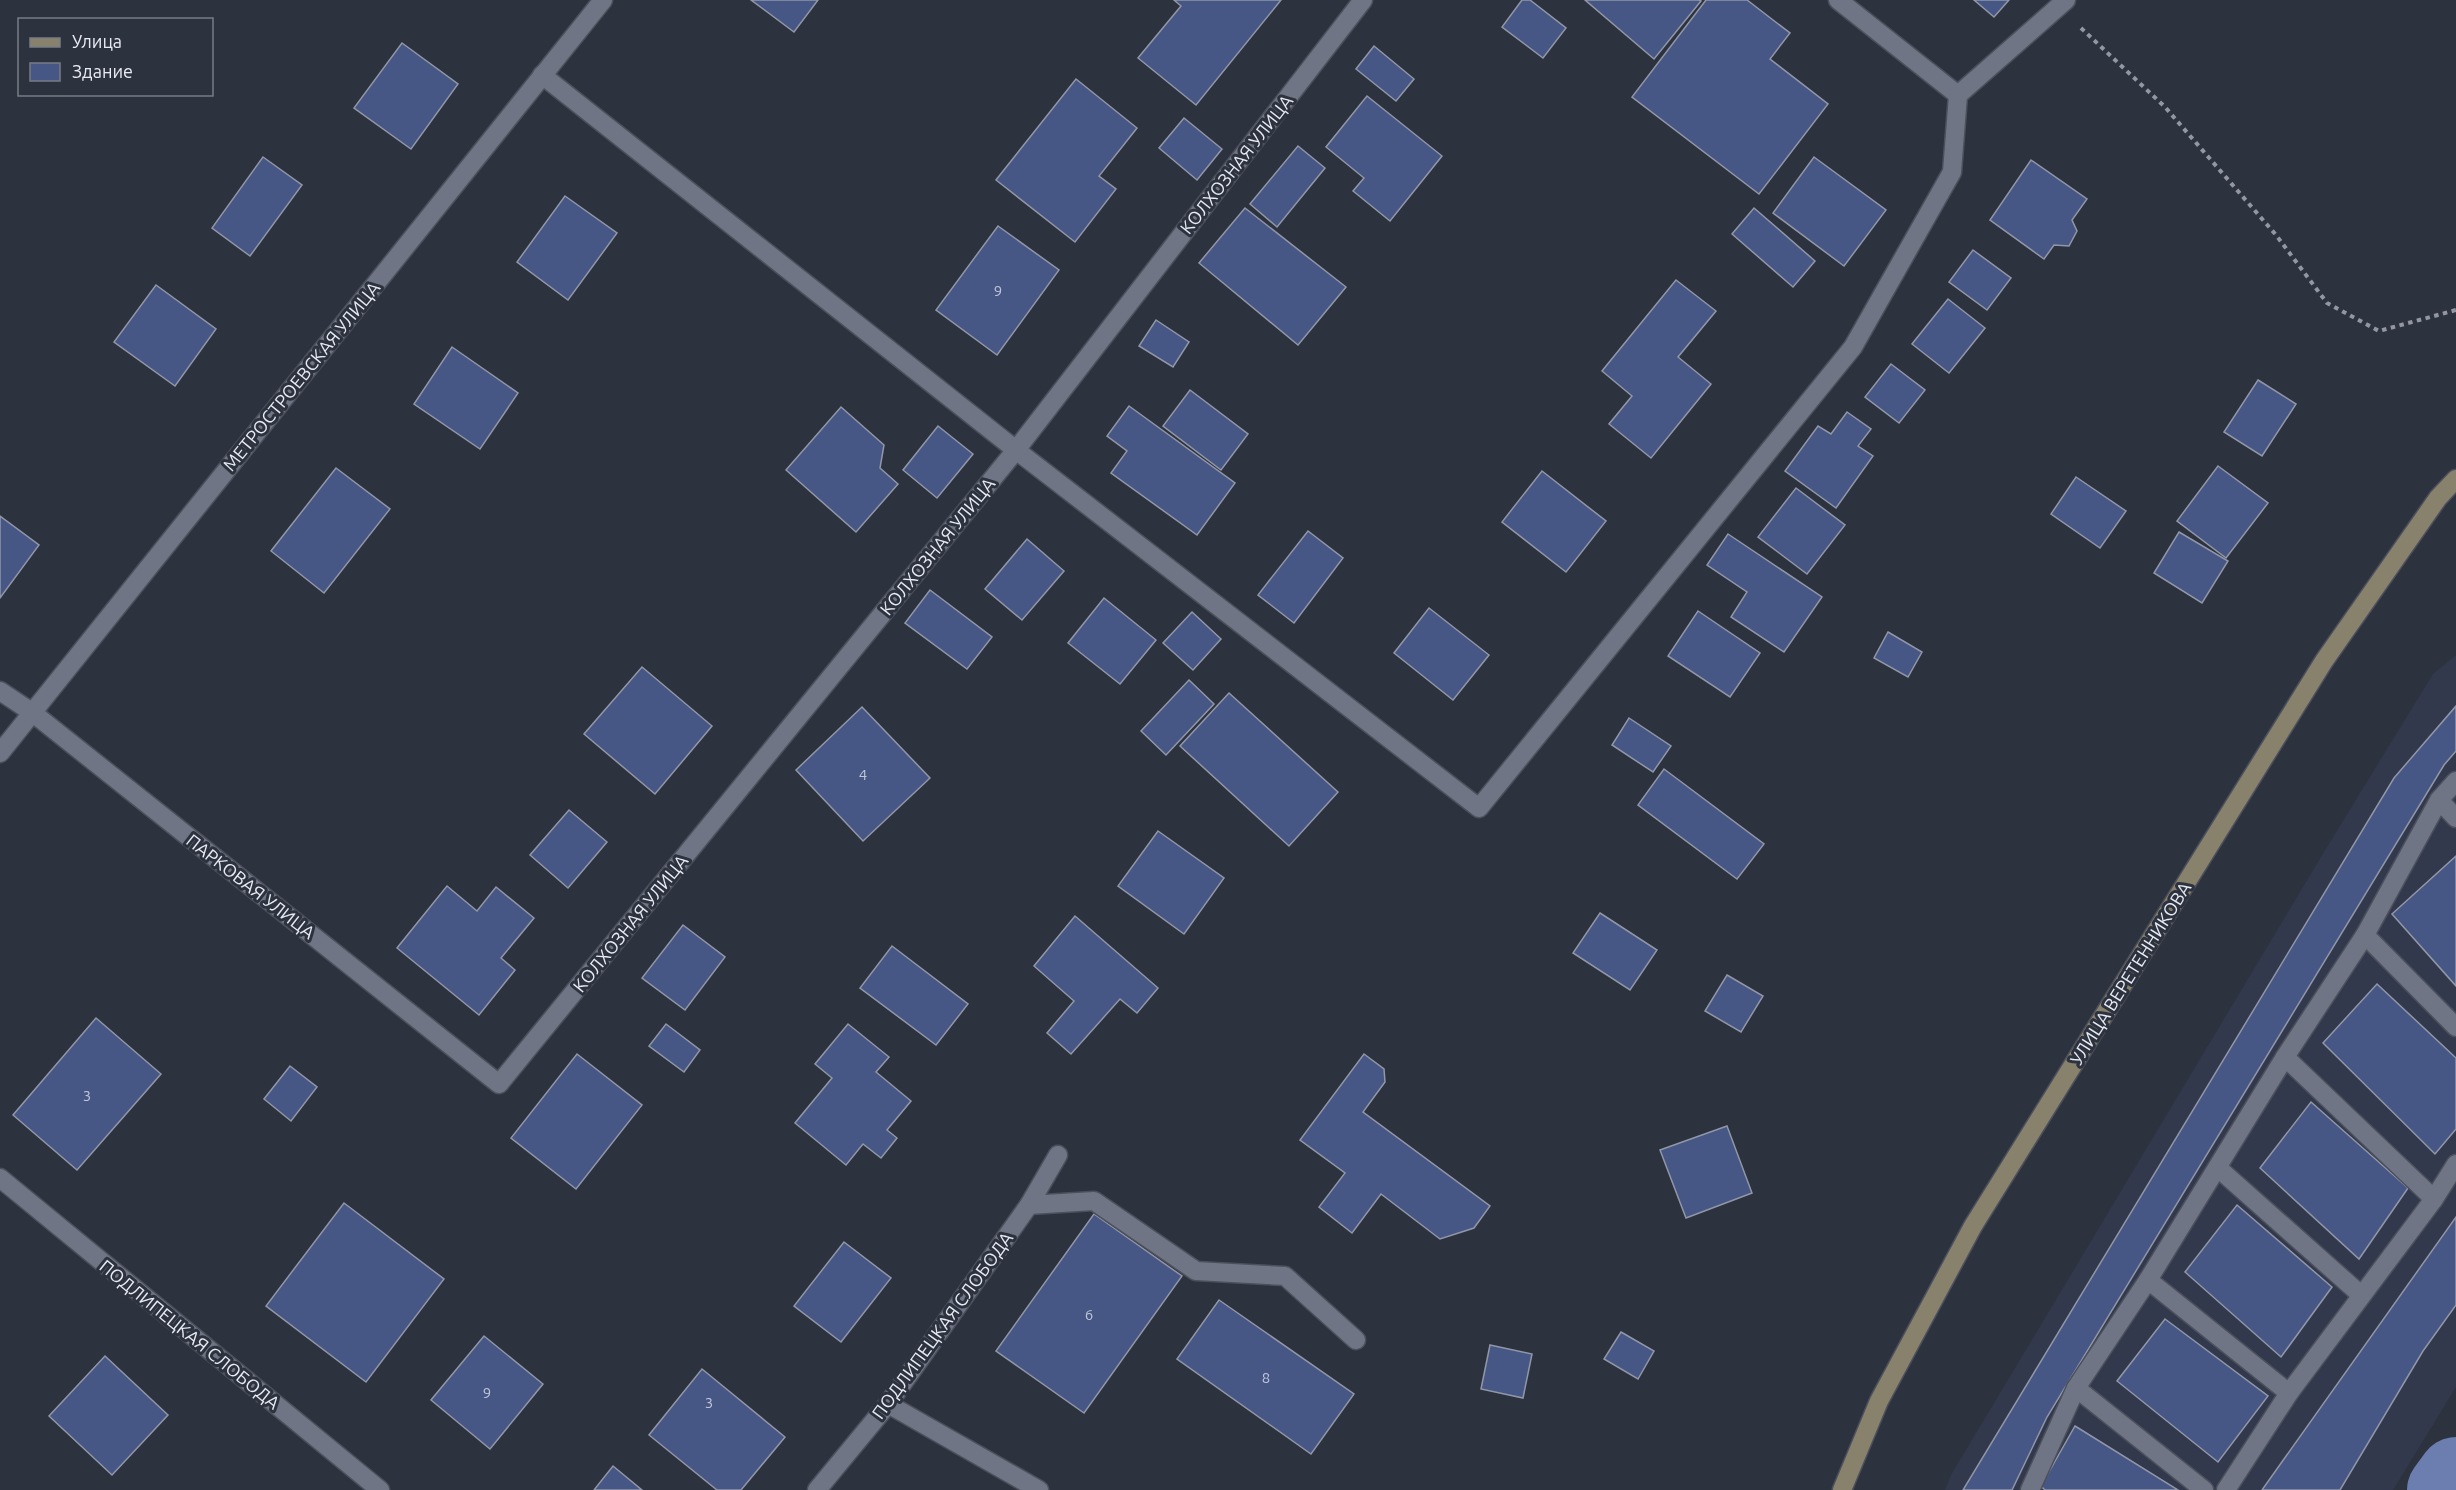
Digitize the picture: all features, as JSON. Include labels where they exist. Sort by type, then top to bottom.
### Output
[{"type":"main road","name":"УЛИЦА ВЕРЕТЕННИКОВА","points":[[1842,1490],[1879,1401],[1973,1226],[2324,661],[2438,498],[2456,479]]},
{"type":"street","name":"МЕТРОСТРОЕВСКАЯ УЛИЦА","points":[[0,753],[603,0]]},
{"type":"street","name":"КОЛХОЗНАЯ УЛИЦА","points":[[500,1084],[1016,450],[1363,0]]},
{"type":"street","points":[[1838,0],[1958,95]]},
{"type":"street","points":[[542,75],[1016,450],[1479,808],[1853,347],[1952,172],[1958,95],[2062,3]]},
{"type":"street","name":"ПАРКОВАЯ УЛИЦА","points":[[0,691],[33,713],[500,1084]]},
{"type":"street","points":[[2030,1490],[2076,1388],[2148,1280],[2285,1056],[2365,935],[2439,800],[2456,781]]},
{"type":"street","points":[[2439,800],[2456,818]]},
{"type":"street","points":[[2365,935],[2456,1027]]},
{"type":"street","points":[[2285,1056],[2434,1199]]},
{"type":"street","name":"ПОДЛИПЕЦКАЯ СЛОБОДА","points":[[817,1490],[888,1404],[1029,1205],[1058,1155]]},
{"type":"street","points":[[2226,1490],[2289,1393],[2434,1199],[2456,1164]]},
{"type":"street","points":[[2218,1168],[2361,1295]]},
{"type":"street","name":"ПОДЛИПЕЦКАЯ СЛОБОДА","points":[[0,1178],[380,1490]]},
{"type":"street","points":[[1029,1205],[1094,1201],[1196,1271],[1285,1276],[1356,1340]]},
{"type":"street","points":[[2148,1280],[2289,1393]]},
{"type":"street","points":[[2076,1388],[2204,1490]]},
{"type":"street","points":[[888,1404],[1039,1490]]},
{"type":"path","points":[[2062,3],[2165,107],[2276,235],[2327,303],[2379,331],[2456,310]]},
{"type":"shaded area","points":[[2456,655],[2456,1387],[2393,1490],[1945,1490],[1951,1475],[2327,847],[2433,674]]},
{"type":"building","points":[[751,0],[818,0],[794,32]]},
{"type":"building","points":[[1174,0],[1281,0],[1196,105],[1138,58],[1181,6]]},
{"type":"building","points":[[1522,0],[1530,0],[1566,28],[1543,58],[1502,27]]},
{"type":"building","points":[[1585,0],[1699,0],[1701,1],[1654,59]]},
{"type":"building","points":[[1706,0],[1747,0],[1790,33],[1770,59],[1828,104],[1759,194],[1632,97]]},
{"type":"building","points":[[1974,0],[2009,0],[1994,17]]},
{"type":"building","points":[[402,43],[458,84],[411,149],[354,108]]},
{"type":"building","points":[[1374,46],[1414,79],[1396,101],[1356,69]]},
{"type":"building","points":[[1076,79],[1137,128],[1099,176],[1116,189],[1075,242],[996,180]]},
{"type":"building","points":[[1367,96],[1442,156],[1390,221],[1353,191],[1364,178],[1326,147]]},
{"type":"building","points":[[1184,118],[1222,149],[1197,180],[1159,148]]},
{"type":"building","points":[[1298,146],[1325,168],[1277,227],[1250,204]]},
{"type":"building","points":[[263,157],[302,185],[250,256],[212,228]]},
{"type":"building","points":[[1814,157],[1886,210],[1844,266],[1773,213]]},
{"type":"building","points":[[2031,160],[2087,199],[2072,220],[2077,231],[2069,246],[2054,245],[2044,259],[1990,220]]},
{"type":"building","points":[[565,196],[617,233],[568,300],[517,262]]},
{"type":"building","points":[[1245,208],[1346,287],[1298,345],[1199,263]]},
{"type":"building","points":[[1754,208],[1815,261],[1793,287],[1732,234]]},
{"type":"building","points":[[998,226],[1059,270],[997,355],[936,310]]},
{"type":"building","points":[[1973,250],[2011,278],[1987,310],[1949,282]]},
{"type":"building","points":[[1676,280],[1716,311],[1678,357],[1711,384],[1651,458],[1609,424],[1632,396],[1602,371]]},
{"type":"building","points":[[156,285],[216,329],[175,386],[114,342]]},
{"type":"building","points":[[1948,299],[1985,328],[1949,373],[1912,344]]},
{"type":"building","points":[[1156,320],[1189,342],[1173,367],[1139,346]]},
{"type":"building","points":[[452,347],[518,393],[480,449],[414,404]]},
{"type":"building","points":[[1891,364],[1925,390],[1899,423],[1865,397]]},
{"type":"building","points":[[2258,380],[2296,404],[2262,456],[2224,432]]},
{"type":"building","points":[[1190,390],[1248,434],[1221,470],[1163,426]]},
{"type":"building","points":[[1129,406],[1235,483],[1197,535],[1111,473],[1127,451],[1107,436]]},
{"type":"building","points":[[841,407],[884,445],[880,468],[898,484],[856,532],[786,470]]},
{"type":"building","points":[[1847,412],[1871,429],[1858,446],[1873,456],[1836,508],[1785,471],[1818,426],[1831,434]]},
{"type":"building","points":[[938,426],[973,454],[937,498],[903,470]]},
{"type":"building","points":[[2218,466],[2268,503],[2226,558],[2177,521]]},
{"type":"building","points":[[336,468],[390,509],[324,593],[271,551]]},
{"type":"building","points":[[1542,471],[1606,521],[1566,572],[1502,522]]},
{"type":"building","points":[[2076,477],[2126,511],[2100,548],[2051,514]]},
{"type":"building","points":[[1796,488],[1845,525],[1807,574],[1758,537]]},
{"type":"building","points":[[0,516],[39,545],[0,598]]},
{"type":"building","points":[[1308,531],[1343,558],[1294,623],[1258,595]]},
{"type":"building","points":[[2179,532],[2228,561],[2202,603],[2154,573]]},
{"type":"building","points":[[1728,534],[1822,597],[1784,652],[1731,617],[1747,592],[1707,565]]},
{"type":"building","points":[[1027,539],[1064,571],[1022,620],[985,589]]},
{"type":"building","points":[[930,590],[992,637],[967,669],[905,623]]},
{"type":"building","points":[[1104,598],[1156,640],[1120,684],[1068,643]]},
{"type":"building","points":[[1429,608],[1489,655],[1453,700],[1394,653]]},
{"type":"building","points":[[1698,611],[1760,653],[1730,697],[1668,656]]},
{"type":"building","points":[[1192,612],[1221,639],[1193,670],[1163,643]]},
{"type":"building","points":[[1888,632],[1922,652],[1908,677],[1874,658]]},
{"type":"building","points":[[642,667],[712,726],[655,794],[584,734]]},
{"type":"building","points":[[1189,680],[1214,704],[1166,755],[1141,731]]},
{"type":"building","points":[[1229,693],[1338,792],[1289,846],[1180,746]]},
{"type":"building","points":[[2456,706],[2456,751],[2444,765],[2047,1417],[2012,1490],[1963,1490],[2394,778]]},
{"type":"building","points":[[862,707],[930,778],[863,841],[796,770]]},
{"type":"building","points":[[1629,718],[1671,746],[1653,772],[1612,745]]},
{"type":"building","points":[[1664,769],[1764,844],[1737,879],[1638,805]]},
{"type":"building","points":[[569,810],[607,842],[568,888],[530,855]]},
{"type":"building","points":[[1158,831],[1224,878],[1184,934],[1118,886]]},
{"type":"building","points":[[2456,856],[2456,986],[2392,914]]},
{"type":"building","points":[[447,886],[477,911],[496,887],[534,918],[501,958],[515,970],[479,1015],[397,948]]},
{"type":"building","points":[[1600,913],[1657,950],[1630,990],[1573,953]]},
{"type":"building","points":[[1075,916],[1158,988],[1137,1013],[1120,999],[1071,1054],[1047,1033],[1074,1001],[1034,966]]},
{"type":"building","points":[[683,925],[725,957],[685,1010],[642,978]]},
{"type":"building","points":[[892,946],[968,1004],[936,1045],[860,988]]},
{"type":"building","points":[[1727,975],[1763,996],[1741,1032],[1705,1011]]},
{"type":"building","points":[[2377,984],[2456,1058],[2456,1129],[2435,1154],[2323,1043]]},
{"type":"building","points":[[96,1018],[161,1074],[77,1170],[13,1115]]},
{"type":"building","points":[[666,1024],[700,1050],[684,1072],[649,1046]]},
{"type":"building","points":[[848,1024],[889,1057],[876,1072],[911,1101],[887,1130],[897,1138],[881,1158],[863,1144],[846,1165],[795,1123],[832,1078],[815,1064]]},
{"type":"building","points":[[577,1054],[642,1105],[576,1189],[511,1138]]},
{"type":"building","points":[[1364,1054],[1384,1069],[1385,1082],[1363,1112],[1490,1206],[1474,1228],[1440,1239],[1381,1194],[1352,1233],[1319,1207],[1345,1173],[1300,1140]]},
{"type":"building","points":[[290,1066],[317,1087],[291,1121],[264,1099]]},
{"type":"building","points":[[2311,1102],[2408,1188],[2359,1259],[2260,1168]]},
{"type":"building","points":[[1727,1126],[1752,1193],[1686,1218],[1660,1150]]},
{"type":"building","points":[[344,1203],[444,1279],[366,1382],[266,1306]]},
{"type":"building","points":[[2237,1205],[2332,1287],[2281,1357],[2185,1272]]},
{"type":"building","points":[[1094,1214],[1182,1276],[1084,1413],[996,1351]]},
{"type":"building","points":[[2456,1217],[2456,1305],[2423,1351],[2340,1490],[2262,1490]]},
{"type":"building","points":[[844,1242],[891,1278],[841,1342],[794,1306]]},
{"type":"building","points":[[1219,1300],[1354,1394],[1311,1454],[1177,1359]]},
{"type":"building","points":[[2165,1319],[2268,1396],[2218,1462],[2117,1381]]},
{"type":"building","points":[[1621,1332],[1654,1351],[1638,1379],[1604,1359]]},
{"type":"building","points":[[484,1336],[543,1384],[490,1449],[431,1400]]},
{"type":"building","points":[[1490,1345],[1532,1354],[1523,1398],[1481,1389]]},
{"type":"building","points":[[105,1356],[168,1415],[112,1475],[49,1416]]},
{"type":"building","points":[[702,1369],[785,1437],[741,1490],[717,1490],[649,1435]]},
{"type":"building","points":[[2075,1426],[2178,1490],[2045,1490],[2041,1486]]},
{"type":"building","points":[[613,1466],[642,1490],[594,1490]]},
{"type":"waterway","points":[[2445,1490],[2456,1475]]}]
